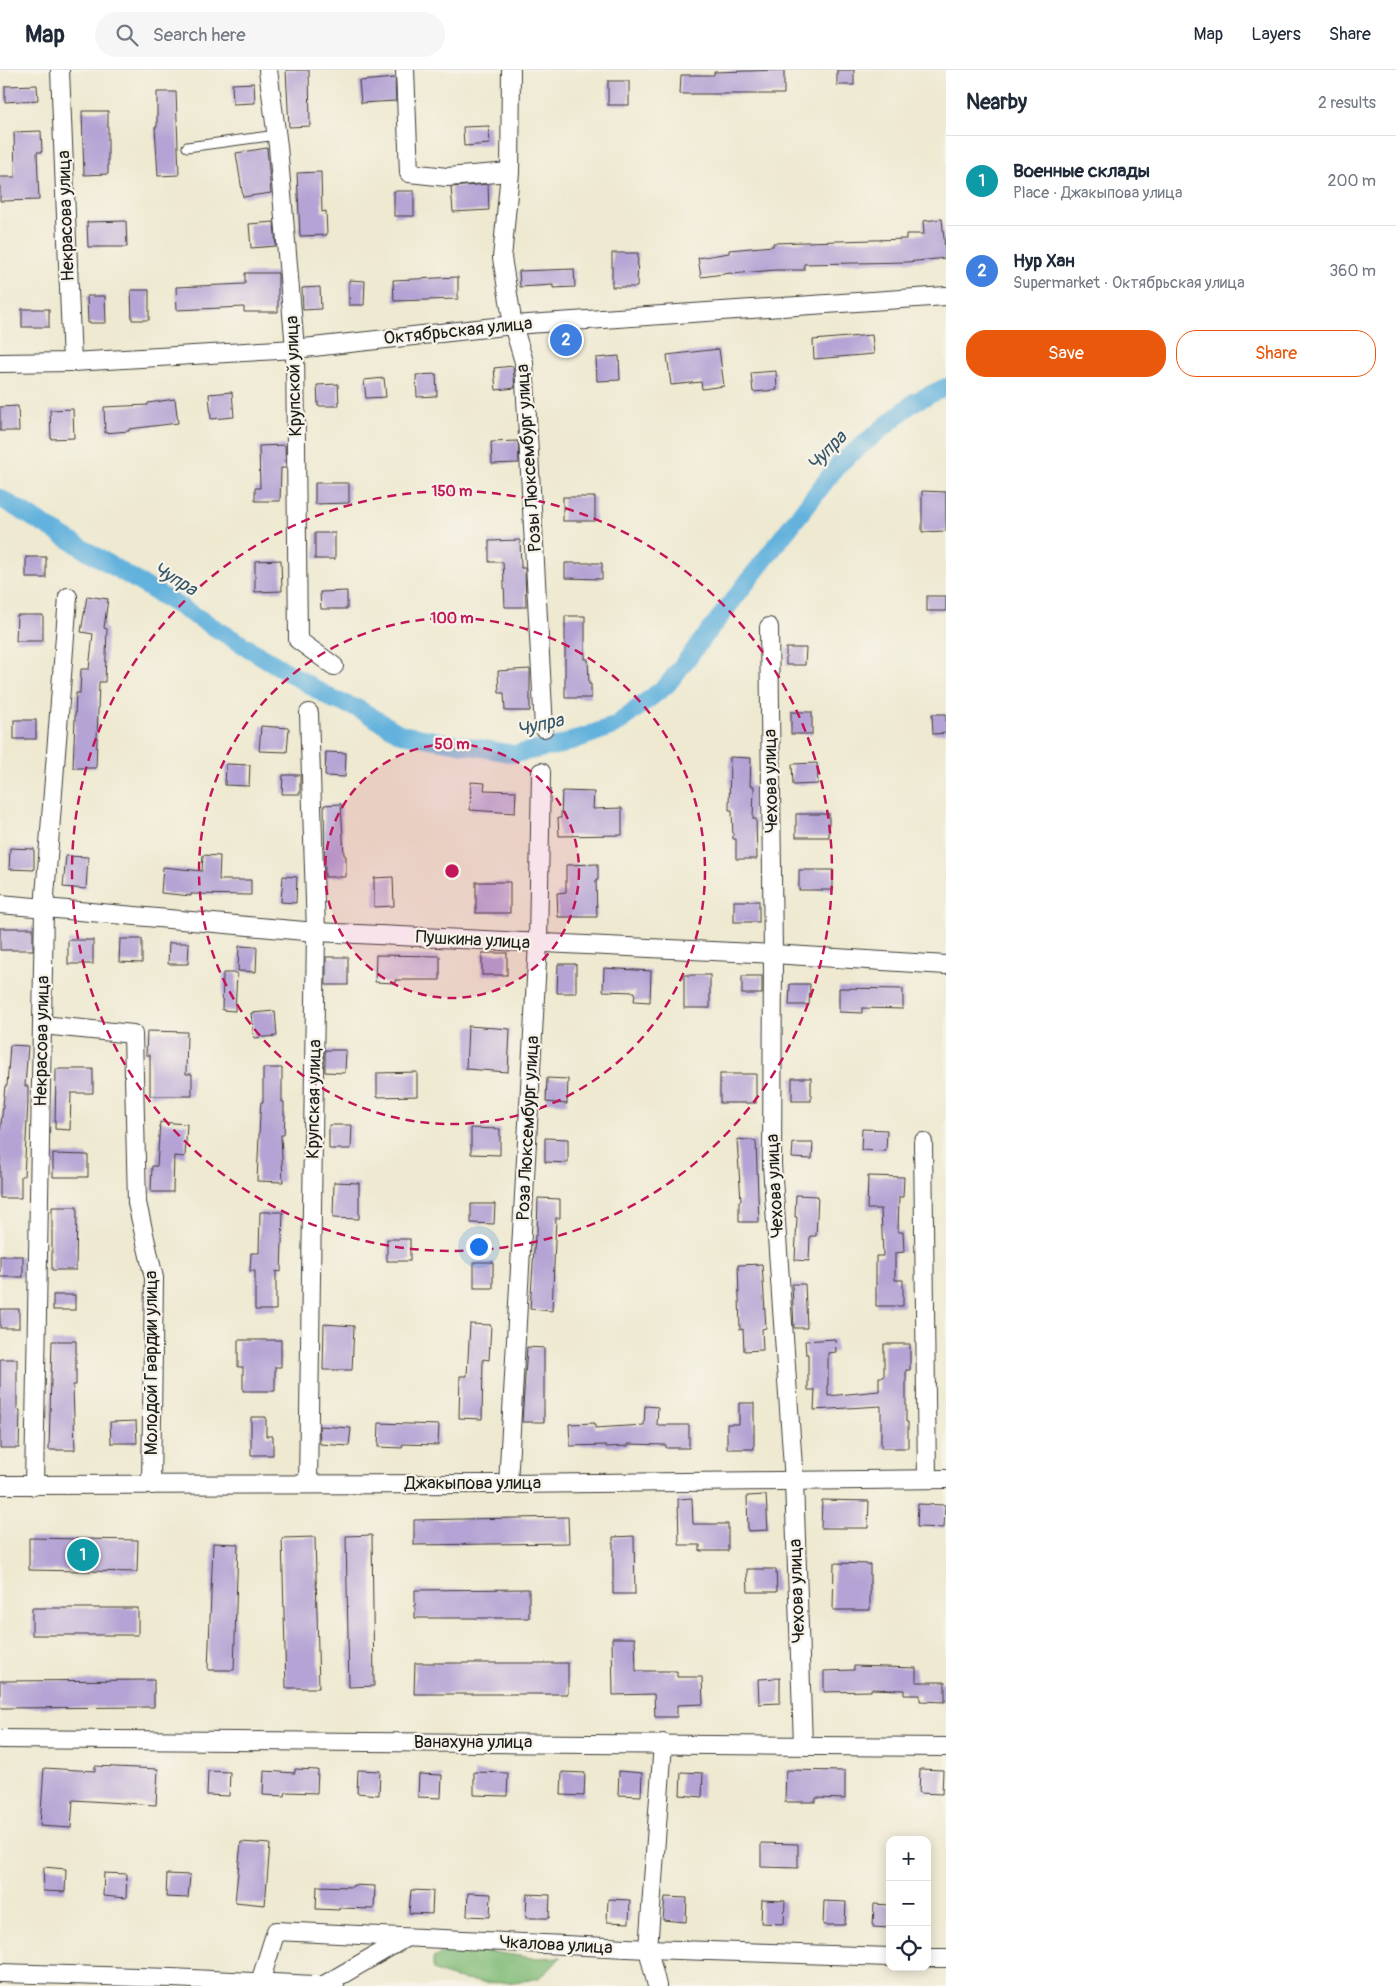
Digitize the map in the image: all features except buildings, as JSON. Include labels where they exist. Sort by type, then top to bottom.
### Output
[{"type":"street","name":"Некрасова улица","points":[[60,70],[72,362]]},
{"type":"street","name":"Крупской улица","points":[[268,70],[277,135],[295,348],[298,640],[334,666]]},
{"type":"street","points":[[405,70],[410,173],[447,176],[510,172]]},
{"type":"street","name":"Розы Люксембург улица","points":[[511,70],[510,172],[502,258],[513,325],[524,362],[544,728]]},
{"type":"street","name":"Октябрьская улица","points":[[0,364],[72,362],[295,348],[513,325],[946,296]]},
{"type":"street","name":"Некрасова улица","points":[[34,1486],[44,909],[68,597]]},
{"type":"street","name":"Чехова улица","points":[[769,627],[773,954],[772,1165],[794,1481],[803,1745]]},
{"type":"street","name":"Крупская улица","points":[[308,1484],[316,932],[309,713]]},
{"type":"street","name":"Роза Люксембург улица","points":[[508,1484],[538,943],[541,772]]},
{"type":"street","name":"Пушкина улица","points":[[0,904],[316,932],[773,954],[946,965]]},
{"type":"street","name":"Молодой Гвардии улица","points":[[42,1025],[133,1034],[137,1203],[154,1278],[151,1485]]},
{"type":"street","points":[[923,1142],[927,1479]]},
{"type":"street","name":"Джакыпова улица","points":[[0,1486],[508,1484],[946,1478]]},
{"type":"street","name":"Ванахуна улица","points":[[0,1739],[663,1743],[946,1747]]},
{"type":"street","points":[[657,1986],[648,1949],[663,1743]]},
{"type":"street","name":"Чкалова улица","points":[[260,1982],[276,1931],[648,1949],[886,1957]]},
{"type":"street","points":[[324,1985],[405,1938]]},
{"type":"street","points":[[931,1958],[946,1958]]},
{"type":"street","points":[[0,1973],[172,1978],[335,1986]]},
{"type":"lane","points":[[187,147],[277,135]]},
{"type":"green space","points":[[454,1949],[478,1950],[533,1958],[561,1957],[548,1971],[538,1978],[499,1983],[471,1981],[444,1975],[433,1970],[433,1958]]},
{"type":"waterway","name":"Чупра","points":[[0,498],[334,700],[359,709],[401,734],[514,754],[561,745],[616,725],[667,685],[839,464],[914,402],[946,387]]},
{"type":"place","name":"Нур Хан","points":[[566,340]]},
{"type":"place","name":"Военные склады","points":[[83,1555]]}]
